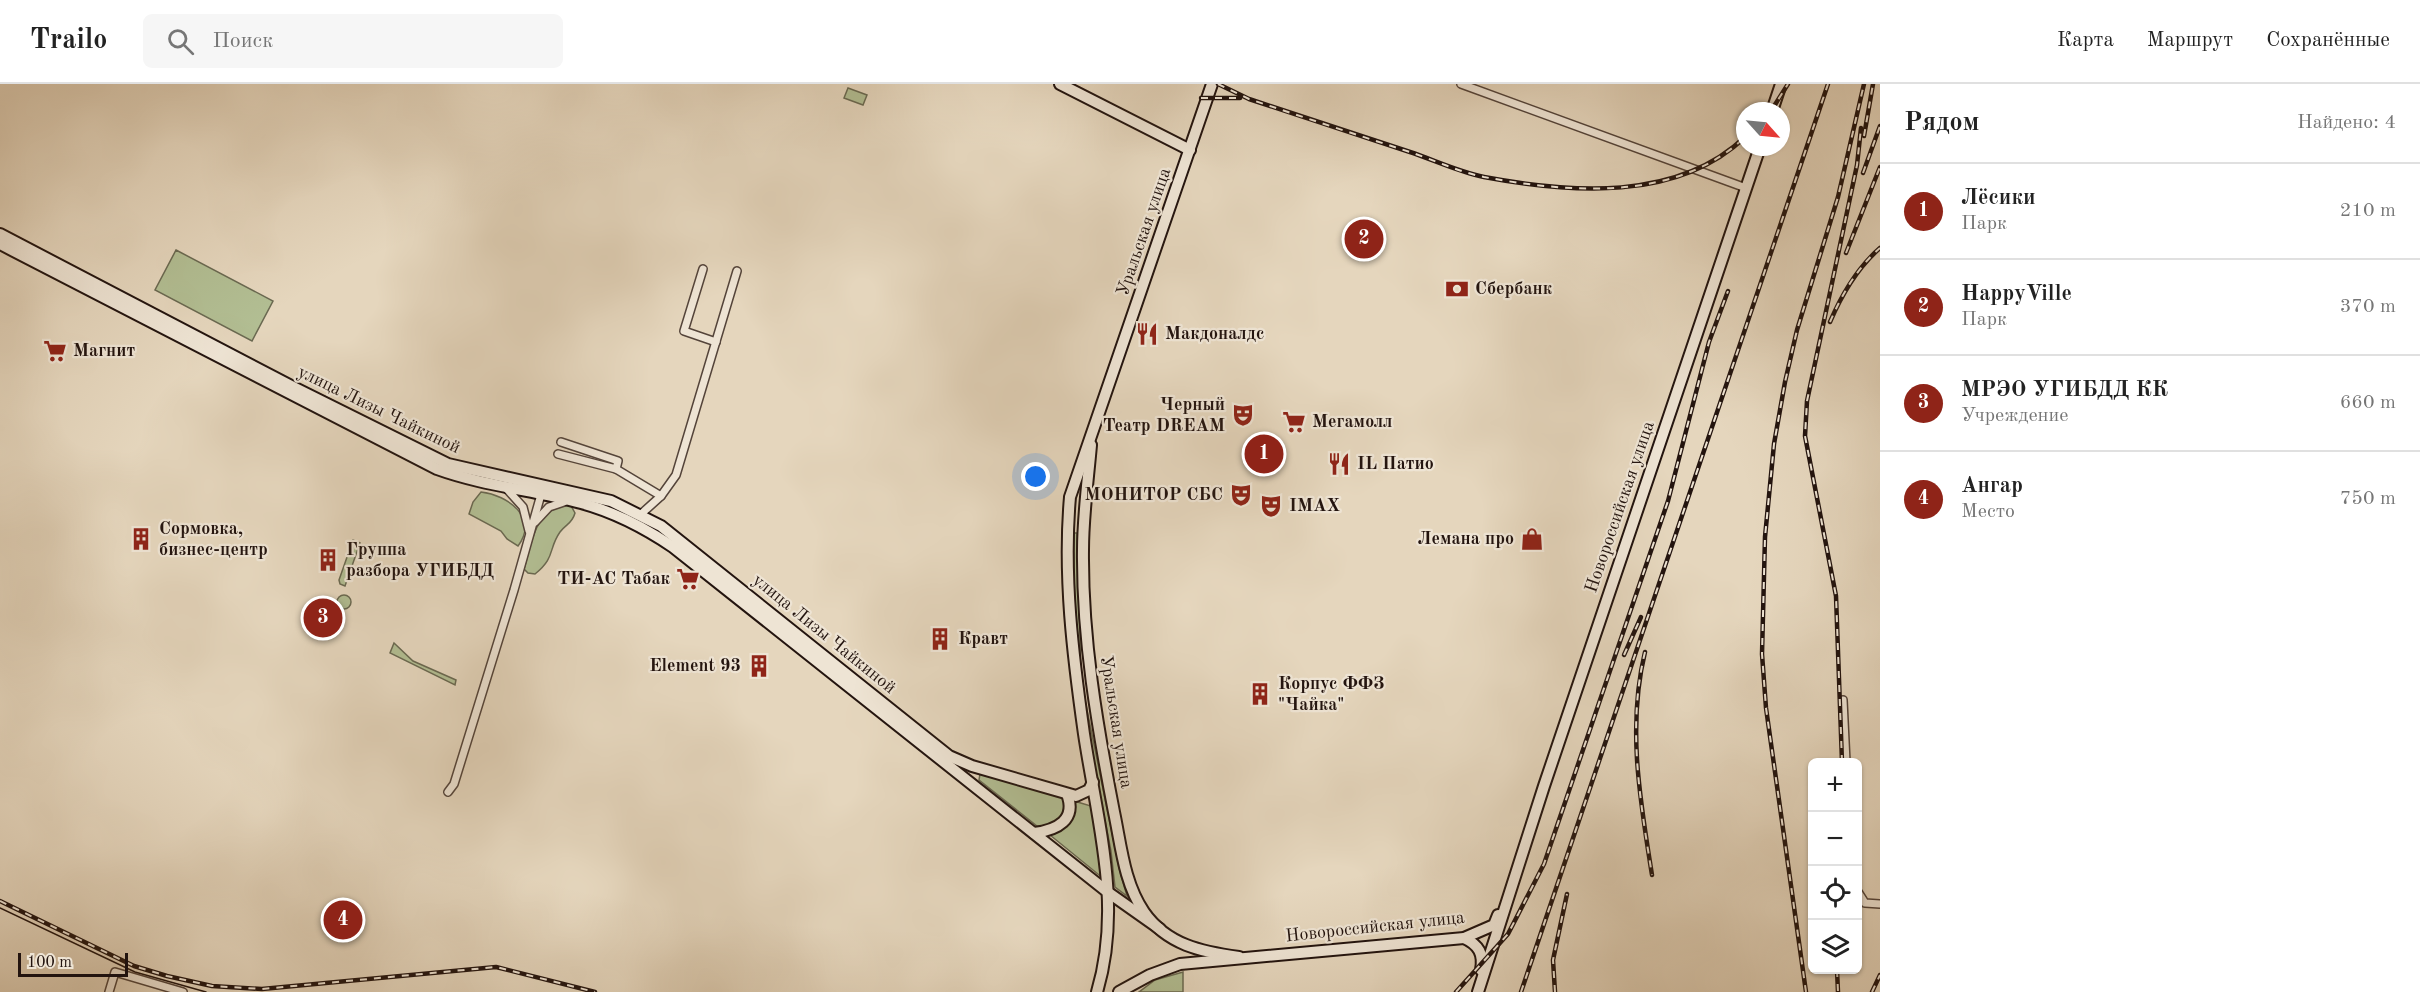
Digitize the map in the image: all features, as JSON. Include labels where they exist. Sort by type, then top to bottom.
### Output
[{"type":"main road","points":[[1060,84],[1190,150]]},
{"type":"main road","name":"Уральская улица","points":[[1099,987],[1106,951],[1109,893],[1072,642],[1066,537],[1070,497],[1093,424],[1212,84]]},
{"type":"main road","points":[[1775,102],[1781,84]]},
{"type":"main road","name":"Новороссийская улица","points":[[1478,992],[1757,156]]},
{"type":"main road","name":"улица Лизы Чайкиной","points":[[0,234],[28,254]]},
{"type":"main road","name":"улица Лизы Чайкиной","points":[[0,244],[28,254],[437,469],[506,487],[611,501],[640,515],[679,538],[941,754]]},
{"type":"main road","name":"улица Лизы Чайкиной","points":[[207,347],[448,464],[542,490],[615,514],[673,547],[941,754]]},
{"type":"main road","name":"Уральская улица","points":[[1093,424],[1084,514],[1083,550],[1090,675],[1132,893],[1145,913],[1160,929],[1191,949],[1239,957]]},
{"type":"main road","points":[[1066,537],[1076,521],[1084,514]]},
{"type":"main road","points":[[1080,704],[1085,682],[1090,675]]},
{"type":"main road","points":[[941,754],[972,766],[1067,794],[1083,795],[1093,782]]},
{"type":"main road","points":[[941,754],[1109,893],[1160,929]]},
{"type":"main road","points":[[1034,833],[1060,826],[1070,810],[1067,794]]},
{"type":"main road","name":"Новороссийская улица","points":[[1121,991],[1150,975],[1180,964],[1464,938],[1494,925],[1515,877]]},
{"type":"main road","points":[[1464,938],[1479,948],[1483,958],[1478,992]]},
{"type":"main road","points":[[1099,987],[1112,992],[1121,991]]},
{"type":"street","points":[[1461,84],[1746,188]]},
{"type":"street","points":[[703,269],[684,332],[716,342]]},
{"type":"street","points":[[640,515],[661,496],[676,475],[737,272]]},
{"type":"street","points":[[561,442],[618,461],[616,469]]},
{"type":"street","points":[[558,453],[616,469],[661,496]]},
{"type":"street","points":[[506,487],[523,507],[530,536]]},
{"type":"street","points":[[448,792],[454,784],[542,490]]},
{"type":"street","points":[[530,536],[536,522],[549,507],[560,502],[579,502]]},
{"type":"street","points":[[1844,700],[1846,758]]},
{"type":"street","points":[[1862,899],[1865,903],[1880,904]]},
{"type":"street","points":[[110,992],[115,972],[183,992]]},
{"type":"green space","points":[[848,88],[867,95],[863,105],[844,98]]},
{"type":"green space","points":[[176,250],[273,301],[252,341],[155,290]]},
{"type":"green space","points":[[481,492],[510,503],[523,517],[524,536],[518,546],[507,539],[501,531],[469,514],[473,502]]},
{"type":"green space","points":[[570,504],[575,513],[571,522],[556,538],[549,558],[542,568],[535,574],[528,573],[524,569],[537,527],[549,512]]},
{"type":"green space","points":[[1074,533],[1077,533],[1081,677],[1074,617]]},
{"type":"green space","points":[[353,540],[360,543],[345,586],[340,584],[339,580]]},
{"type":"green space","points":[[344,595],[349,597],[351,602],[349,607],[344,609],[339,607],[337,602],[339,597]]},
{"type":"green space","points":[[394,643],[413,661],[456,680],[455,685],[390,653]]},
{"type":"green space","points":[[1084,695],[1119,868],[1127,896],[1115,887],[1111,851],[1081,696]]},
{"type":"green space","points":[[980,774],[1065,798],[1063,815],[1055,823],[1037,826],[979,780]]},
{"type":"green space","points":[[1074,801],[1091,806],[1104,879],[1050,835],[1061,829],[1071,818]]},
{"type":"green space","points":[[1183,972],[1183,992],[1139,992],[1155,980]]},
{"type":"tram line","points":[[0,908],[135,972],[206,992]]},
{"type":"railway","points":[[1218,84],[1249,99],[1465,172],[1517,183],[1586,189],[1655,182],[1688,173],[1718,158],[1736,144]]},
{"type":"railway","points":[[1777,102],[1788,84]]},
{"type":"railway","points":[[1521,992],[1828,84]]},
{"type":"railway","points":[[1806,992],[1766,708],[1762,654],[1765,537],[1774,444],[1785,382],[1797,330],[1838,197],[1864,84]]},
{"type":"railway","points":[[1864,136],[1873,84]]},
{"type":"railway","points":[[1201,98],[1240,98]]},
{"type":"railway","points":[[1863,173],[1880,126]]},
{"type":"railway","points":[[1842,758],[1836,596],[1805,436],[1807,401],[1857,165],[1861,128]]},
{"type":"railway","points":[[1846,253],[1880,167]]},
{"type":"railway","points":[[1830,322],[1851,282],[1880,248]]},
{"type":"railway","points":[[1456,992],[1508,934],[1544,864],[1668,501],[1709,342],[1728,291]]},
{"type":"railway","points":[[1624,655],[1641,617]]},
{"type":"railway","points":[[1645,652],[1640,680],[1636,735],[1643,819],[1652,875]]},
{"type":"railway","points":[[1555,992],[1553,960],[1567,894]]},
{"type":"railway","points":[[0,901],[134,966],[212,986],[262,989],[496,967],[595,992]]},
{"type":"railway","points":[[1837,974],[1838,992]]},
{"type":"railway","points":[[1872,992],[1880,975]]},
{"type":"place","name":"HappyVille","points":[[1364,239]]},
{"type":"place","name":"Сбербанк","points":[[1457,289]]},
{"type":"place","name":"Макдоналдс","points":[[1147,334]]},
{"type":"place","name":"Магнит","points":[[55,351]]},
{"type":"place","name":"Черный Театр DREAM","points":[[1243,415]]},
{"type":"place","name":"Мегамолл","points":[[1294,422]]},
{"type":"place","name":"Лёсики","points":[[1264,454]]},
{"type":"place","name":"IL Патио","points":[[1339,464]]},
{"type":"place","name":"МОНИТОР СБС","points":[[1241,495]]},
{"type":"place","name":"IMAX","points":[[1271,506]]},
{"type":"place","name":"Сормовка, бизнес-центр","points":[[141,539]]},
{"type":"place","name":"Лемана про","points":[[1532,539]]},
{"type":"place","name":"Группа разбора УГИБДД","points":[[328,560]]},
{"type":"place","name":"ТИ-АС Табак","points":[[688,579]]},
{"type":"place","name":"МРЭО УГИБДД КК","points":[[323,618]]},
{"type":"place","name":"Кравт","points":[[940,639]]},
{"type":"place","name":"Element 93","points":[[759,666]]},
{"type":"place","name":"Корпус ФФЗ \"Чайка\"","points":[[1260,694]]},
{"type":"place","name":"Ангар","points":[[343,920]]}]
